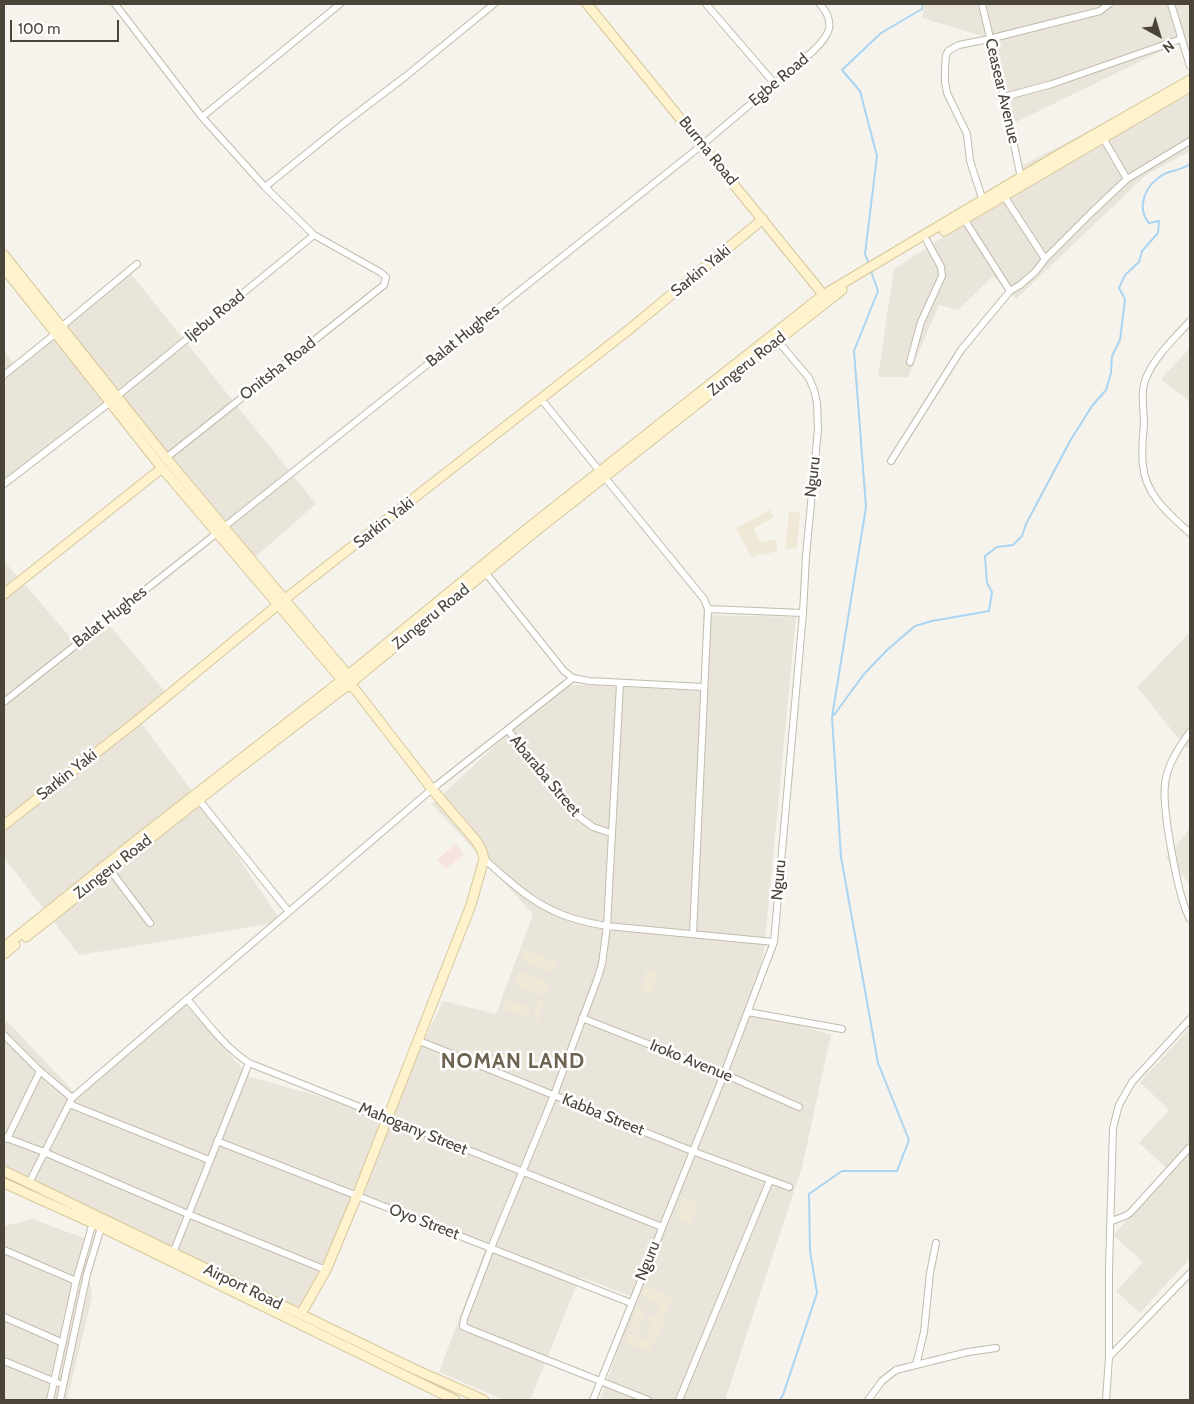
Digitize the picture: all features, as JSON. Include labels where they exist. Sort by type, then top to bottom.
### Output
[{"type":"street","points":[[115,4],[202,117],[265,187],[314,235]]},
{"type":"street","points":[[202,117],[340,4]]},
{"type":"street","points":[[265,187],[494,4]]},
{"type":"street","name":"Burma Road","points":[[586,4],[763,219],[825,298]]},
{"type":"street","points":[[706,4],[774,84]]},
{"type":"street","name":"Egbe Road","points":[[702,145],[822,42],[827,35],[830,20],[820,4]]},
{"type":"street","name":"Ceasear Avenue","points":[[982,4],[1021,178]]},
{"type":"street","points":[[983,201],[970,161],[967,134],[947,93],[945,82],[946,55],[952,48],[1100,11],[1109,4]]},
{"type":"street","points":[[1170,4],[1190,66]]},
{"type":"street","points":[[1004,97],[1052,84],[1181,39]]},
{"type":"street","points":[[873,269],[1058,155],[1190,80]]},
{"type":"street","points":[[873,269],[964,220],[1190,88]]},
{"type":"street","points":[[1103,138],[1128,179]]},
{"type":"street","points":[[891,461],[961,350],[1010,291],[1035,272],[1045,259],[1128,179],[1190,141]]},
{"type":"street","name":"Balat Hughes","points":[[4,702],[702,145]]},
{"type":"street","points":[[1004,196],[1045,259]]},
{"type":"street","name":"Sarkin Yaki","points":[[4,826],[138,720],[282,602],[626,332],[763,219]]},
{"type":"street","points":[[964,220],[1010,291]]},
{"type":"street","name":"Onitsha Road","points":[[166,458],[384,285],[386,277],[380,272],[314,235]]},
{"type":"street","name":"Ijebu Road","points":[[4,484],[113,400],[314,235]]},
{"type":"street","points":[[910,362],[921,322],[942,276],[941,267],[927,241]]},
{"type":"street","points":[[4,255],[162,468],[220,530],[349,682],[477,842],[484,859],[524,894],[553,911],[582,921],[606,926],[774,942]]},
{"type":"street","points":[[4,376],[136,264]]},
{"type":"street","points":[[4,268],[58,330]]},
{"type":"street","name":"Zungeru Road","points":[[4,954],[349,682],[603,474],[777,340],[825,298],[873,269]]},
{"type":"street","points":[[4,947],[133,843],[349,682],[501,550],[603,474],[825,298]]},
{"type":"street","points":[[1190,322],[1160,354],[1145,380],[1142,451],[1143,468],[1155,497],[1164,510],[1190,533]]},
{"type":"street","name":"Nguru","points":[[593,1400],[724,1074],[774,942],[818,429],[814,390],[809,378],[777,340]]},
{"type":"street","points":[[541,399],[704,599],[708,609],[693,934]]},
{"type":"street","points":[[113,400],[166,458],[220,530]]},
{"type":"street","points":[[4,594],[162,468]]},
{"type":"street","points":[[485,572],[564,671],[573,678],[620,684],[703,687]]},
{"type":"street","points":[[708,609],[802,613]]},
{"type":"street","points":[[29,1182],[70,1101],[432,788],[573,678]]},
{"type":"street","points":[[620,684],[606,926],[602,964],[554,1095],[491,1248],[463,1326],[648,1400]]},
{"type":"street","name":"Abaraba Street","points":[[508,730],[574,813],[593,827],[611,833]]},
{"type":"street","points":[[1189,737],[1173,758],[1165,783],[1167,815],[1177,880],[1190,919]]},
{"type":"street","points":[[199,800],[289,912]]},
{"type":"street","points":[[301,1314],[326,1270],[357,1196],[471,905],[484,859]]},
{"type":"street","points":[[110,870],[150,923]]},
{"type":"street","name":"Mahogany Street","points":[[186,999],[224,1043],[249,1063],[662,1227]]},
{"type":"street","points":[[748,1012],[842,1028]]},
{"type":"street","name":"Iroko Avenue","points":[[582,1018],[799,1106]]},
{"type":"street","points":[[1106,1400],[1109,1357],[1109,1269],[1112,1221],[1113,1128],[1119,1105],[1132,1082],[1190,1019]]},
{"type":"street","points":[[4,1035],[70,1101],[209,1160]]},
{"type":"street","name":"Kabba Street","points":[[418,1040],[692,1152],[789,1187]]},
{"type":"street","points":[[173,1253],[249,1063]]},
{"type":"street","points":[[40,1071],[6,1138],[44,1152],[188,1214],[326,1270]]},
{"type":"street","name":"Oyo Street","points":[[217,1141],[631,1303]]},
{"type":"street","points":[[1112,1221],[1126,1216],[1190,1147]]},
{"type":"street","name":"Airport Road","points":[[4,1171],[29,1182],[98,1221],[455,1400]]},
{"type":"street","points":[[679,1400],[770,1180]]},
{"type":"street","name":"Airport Road","points":[[4,1182],[173,1253],[422,1373],[484,1400]]},
{"type":"street","points":[[50,1400],[76,1281],[98,1221]]},
{"type":"street","points":[[60,1400],[98,1221]]},
{"type":"street","points":[[916,1365],[924,1332],[930,1272],[936,1243]]},
{"type":"street","points":[[4,1250],[76,1281]]},
{"type":"street","points":[[1109,1357],[1190,1273]]},
{"type":"street","points":[[4,1317],[63,1343]]},
{"type":"street","points":[[868,1400],[882,1381],[896,1370],[968,1352],[996,1348]]},
{"type":"street","points":[[4,1361],[63,1384]]},
{"type":"shaded area","points":[[925,4],[1190,4],[1190,74],[1178,43],[1012,124],[995,40],[922,18]]},
{"type":"shaded area","points":[[1190,79],[1190,151],[1146,175],[1016,299],[993,276],[958,310],[939,305],[908,377],[878,377],[894,269],[1024,185],[1021,166]]},
{"type":"shaded area","points":[[128,270],[316,504],[249,562],[108,404],[4,489],[4,352],[18,369],[43,345],[54,328]]},
{"type":"shaded area","points":[[1190,348],[1190,402],[1161,379]]},
{"type":"shaded area","points":[[770,510],[774,517],[753,529],[761,542],[775,539],[778,551],[762,555],[761,553],[752,558],[736,528]]},
{"type":"shaded area","points":[[789,512],[800,512],[797,548],[785,549]]},
{"type":"shaded area","points":[[4,561],[72,639],[107,622],[167,694],[136,716],[201,803],[282,922],[79,955],[4,857]]},
{"type":"shaded area","points":[[703,615],[796,617],[764,951],[750,1009],[831,1035],[802,1167],[725,1400],[600,1400],[636,1298],[580,1277],[530,1400],[504,1400],[439,1372],[487,1244],[359,1200],[300,1310],[4,1168],[4,1025],[7,1021],[75,1093],[185,1004],[250,1077],[387,1115],[443,1001],[496,1014],[533,914],[432,804],[562,684],[704,691]]},
{"type":"shaded area","points":[[1190,632],[1190,745],[1187,749],[1137,687]]},
{"type":"shaded area","points":[[1190,828],[1190,884],[1166,858]]},
{"type":"shaded area","points":[[456,844],[464,854],[446,869],[437,860]]},
{"type":"shaded area","points":[[526,950],[558,962],[553,973],[521,961]]},
{"type":"shaded area","points":[[646,970],[657,972],[652,995],[641,992]]},
{"type":"shaded area","points":[[519,972],[550,983],[545,996],[514,985]]},
{"type":"shaded area","points":[[539,999],[544,1001],[538,1017],[540,1018],[539,1022],[532,1020]]},
{"type":"shaded area","points":[[506,1000],[530,1007],[528,1017],[503,1009]]},
{"type":"shaded area","points":[[1190,1028],[1190,1258],[1140,1313],[1116,1291],[1143,1262],[1113,1235],[1171,1172],[1139,1143],[1169,1110],[1140,1082]]},
{"type":"shaded area","points":[[683,1198],[698,1203],[691,1223],[676,1218]]},
{"type":"shaded area","points":[[32,1219],[84,1238],[92,1297],[67,1400],[4,1400],[4,1226]]},
{"type":"shaded area","points":[[645,1287],[672,1297],[656,1344],[653,1343],[650,1352],[625,1342],[628,1333],[647,1340],[651,1327],[648,1322],[650,1316],[653,1317],[656,1314],[660,1304],[641,1297]]},
{"type":"shaded area","points":[[638,1306],[646,1309],[637,1333],[629,1330]]},
{"type":"waterway","points":[[869,264],[865,254],[877,156],[860,91],[842,70],[881,33],[922,9],[923,4]]},
{"type":"waterway","points":[[834,715],[864,674],[887,650],[915,626],[932,621],[989,611],[992,592],[987,583],[985,556],[997,547],[1013,545],[1022,536],[1026,524],[1070,441],[1092,406],[1106,390],[1111,373],[1112,356],[1120,340],[1125,299],[1119,288],[1125,275],[1139,262],[1142,251],[1158,233],[1159,221],[1149,223],[1143,211],[1144,198],[1147,191],[1155,180],[1161,176],[1190,164]]},
{"type":"waterway","points":[[780,1400],[817,1293],[810,1251],[809,1194],[842,1171],[897,1171],[909,1140],[878,1063],[841,857],[832,717],[866,507],[854,351],[878,291],[871,271]]},
{"type":"district","name":"NOMAN LAND","points":[[513,1062]]}]
